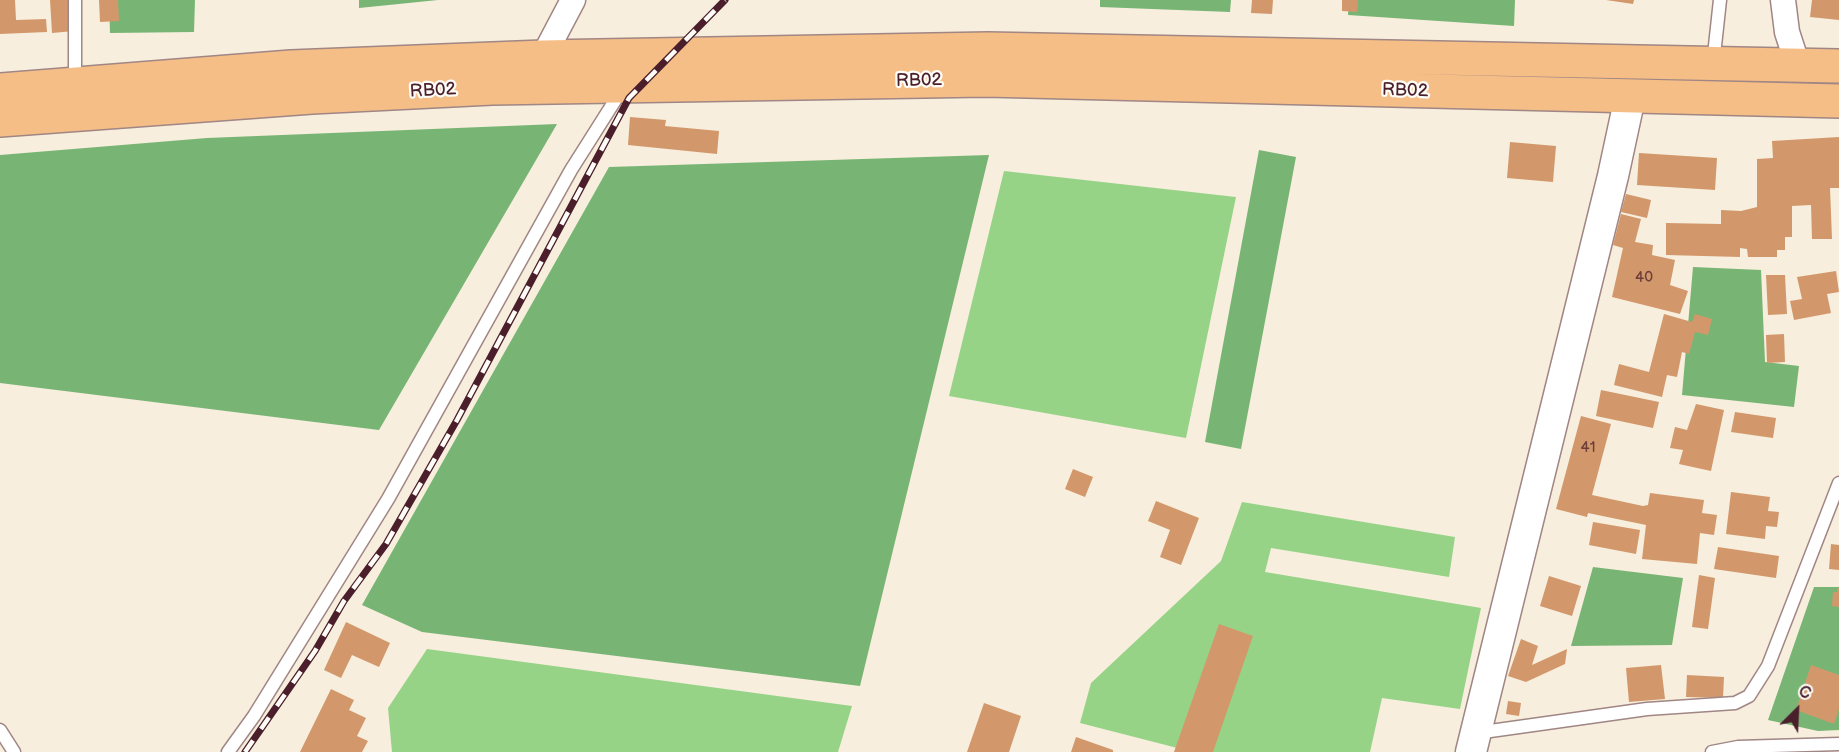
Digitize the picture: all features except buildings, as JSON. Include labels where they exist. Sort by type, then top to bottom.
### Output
[{"type":"highway","name":"RB02","points":[[0,90],[291,67],[543,57],[988,49],[1303,53],[1438,59],[1839,66]]},
{"type":"highway","name":"RB02","points":[[0,120],[336,96],[492,88],[986,80],[1839,101]]},
{"type":"street","points":[[543,57],[573,0]]},
{"type":"street","points":[[1783,0],[1787,32],[1798,66]]},
{"type":"street","points":[[1474,742],[1608,199],[1630,97]]},
{"type":"lane","points":[[75,0],[75,85]]},
{"type":"lane","points":[[1713,65],[1720,0]]},
{"type":"lane","points":[[228,752],[254,716],[388,499],[571,170],[624,86]]},
{"type":"lane","points":[[1474,742],[1647,709],[1735,703],[1749,696],[1768,666],[1839,483]]},
{"type":"lane","points":[[0,730],[14,752]]},
{"type":"lane","points":[[1712,752],[1738,747],[1839,744]]},
{"type":"green space","points":[[109,0],[195,0],[194,32],[110,33]]},
{"type":"green space","points":[[359,0],[438,0],[359,8]]},
{"type":"green space","points":[[1100,0],[1231,0],[1230,12],[1100,7]]},
{"type":"green space","points":[[1349,0],[1515,0],[1514,26],[1348,15]]},
{"type":"green space","points":[[557,124],[379,430],[0,383],[0,155],[207,138]]},
{"type":"green space","points":[[1259,150],[1296,157],[1241,449],[1205,442]]},
{"type":"green space","points":[[989,155],[860,686],[422,632],[362,605],[609,167]]},
{"type":"green space","points":[[1004,171],[1236,197],[1186,438],[949,396]]},
{"type":"green space","points":[[1693,267],[1761,270],[1765,362],[1799,366],[1794,407],[1682,395]]},
{"type":"green space","points":[[1242,502],[1455,537],[1449,577],[1271,548],[1265,572],[1481,608],[1460,709],[1382,698],[1370,752],[1193,752],[1080,723],[1091,683],[1221,561]]},
{"type":"green space","points":[[1593,567],[1683,578],[1672,645],[1571,646]]},
{"type":"green space","points":[[1814,587],[1839,587],[1839,730],[1818,731],[1768,720]]},
{"type":"green space","points":[[427,649],[852,706],[838,752],[392,752],[388,708]]},
{"type":"railway","points":[[245,752],[315,651],[344,601],[386,544],[457,420],[629,98],[725,0]]}]
